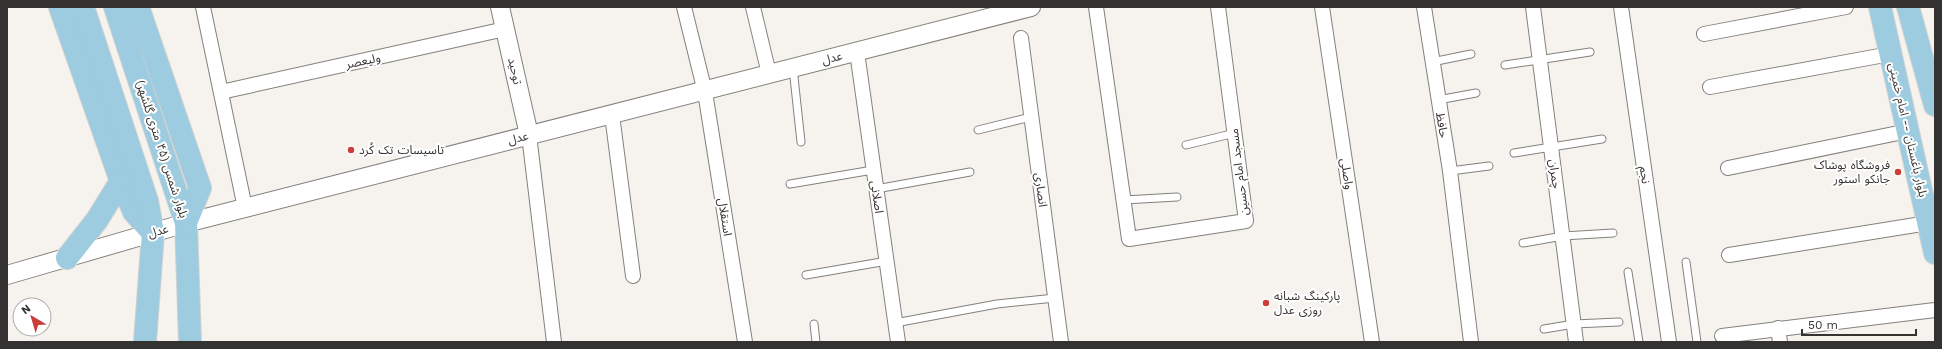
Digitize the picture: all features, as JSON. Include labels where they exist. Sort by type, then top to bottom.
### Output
[{"type":"main road","points":[[60,7],[121,181],[134,212],[153,233]]},
{"type":"main road","points":[[83,7],[147,201],[153,233],[145,342]]},
{"type":"main road","name":"بلوار شمس (۴۵ متری گلشهر)","points":[[115,7],[186,223],[190,342]]},
{"type":"main road","points":[[138,7],[200,188],[186,223]]},
{"type":"main road","name":"بلوار باغستان -- امام خمینی","points":[[1880,7],[1935,253]]},
{"type":"main road","points":[[1909,10],[1935,105]]},
{"type":"main road","points":[[67,258],[97,220],[121,181]]},
{"type":"street","name":"توحید","points":[[500,7],[529,135]]},
{"type":"street","name":"استقلال","points":[[684,7],[705,92],[745,342]]},
{"type":"street","points":[[753,7],[769,74]]},
{"type":"street","name":"عدل","points":[[7,275],[186,223],[529,135],[705,92],[769,74],[1030,7]]},
{"type":"street","points":[[1096,7],[1124,200]]},
{"type":"street","name":"مسجد امام حسین","points":[[1124,200],[1130,239],[1246,221],[1218,7]]},
{"type":"street","name":"واصلی","points":[[1322,7],[1372,342]]},
{"type":"street","name":"حافظ","points":[[1424,7],[1450,171],[1470,342]]},
{"type":"street","name":"چمران","points":[[1533,7],[1576,342]]},
{"type":"street","name":"نجم","points":[[1621,7],[1669,342]]},
{"type":"street","points":[[1704,34],[1846,7]]},
{"type":"street","points":[[206,8],[221,92],[245,208]]},
{"type":"street","name":"ولیعصر","points":[[221,92],[505,29]]},
{"type":"street","name":"انصاری","points":[[1021,38],[1061,342]]},
{"type":"street","name":"اصلانی","points":[[856,52],[898,342]]},
{"type":"street","points":[[1710,87],[1890,54]]},
{"type":"street","points":[[612,115],[633,276]]},
{"type":"street","points":[[1728,168],[1908,131]]},
{"type":"street","points":[[529,135],[554,342]]},
{"type":"street","points":[[1729,255],[1928,223]]},
{"type":"street","points":[[1722,336],[1935,310]]},
{"type":"street","points":[[1778,328],[1780,342]]},
{"type":"lane","points":[[1505,65],[1590,52]]},
{"type":"lane","points":[[1432,62],[1471,54]]},
{"type":"lane","points":[[793,68],[801,142]]},
{"type":"lane","points":[[1438,100],[1476,93]]},
{"type":"lane","points":[[978,130],[1032,117]]},
{"type":"lane","points":[[1186,145],[1235,133]]},
{"type":"lane","points":[[1514,153],[1602,139]]},
{"type":"lane","points":[[1450,171],[1489,166]]},
{"type":"lane","points":[[790,184],[873,170]]},
{"type":"lane","points":[[876,189],[970,172]]},
{"type":"lane","points":[[1124,200],[1176,197]]},
{"type":"lane","points":[[1523,243],[1562,236],[1613,232]]},
{"type":"lane","points":[[806,275],[886,262]]},
{"type":"lane","points":[[1686,262],[1698,342]]},
{"type":"lane","points":[[1628,272],[1638,342]]},
{"type":"lane","points":[[895,323],[997,304],[1055,298]]},
{"type":"lane","points":[[1544,328],[1574,324],[1620,322]]},
{"type":"lane","points":[[814,324],[816,342]]},
{"type":"place","name":"تاسیسات تک کُرد","points":[[351,150]]},
{"type":"place","name":"فروشگاه پوشاک جانکو استور","points":[[1898,172]]},
{"type":"place","name":"پارکینگ شبانه روزی عدل","points":[[1266,303]]}]
